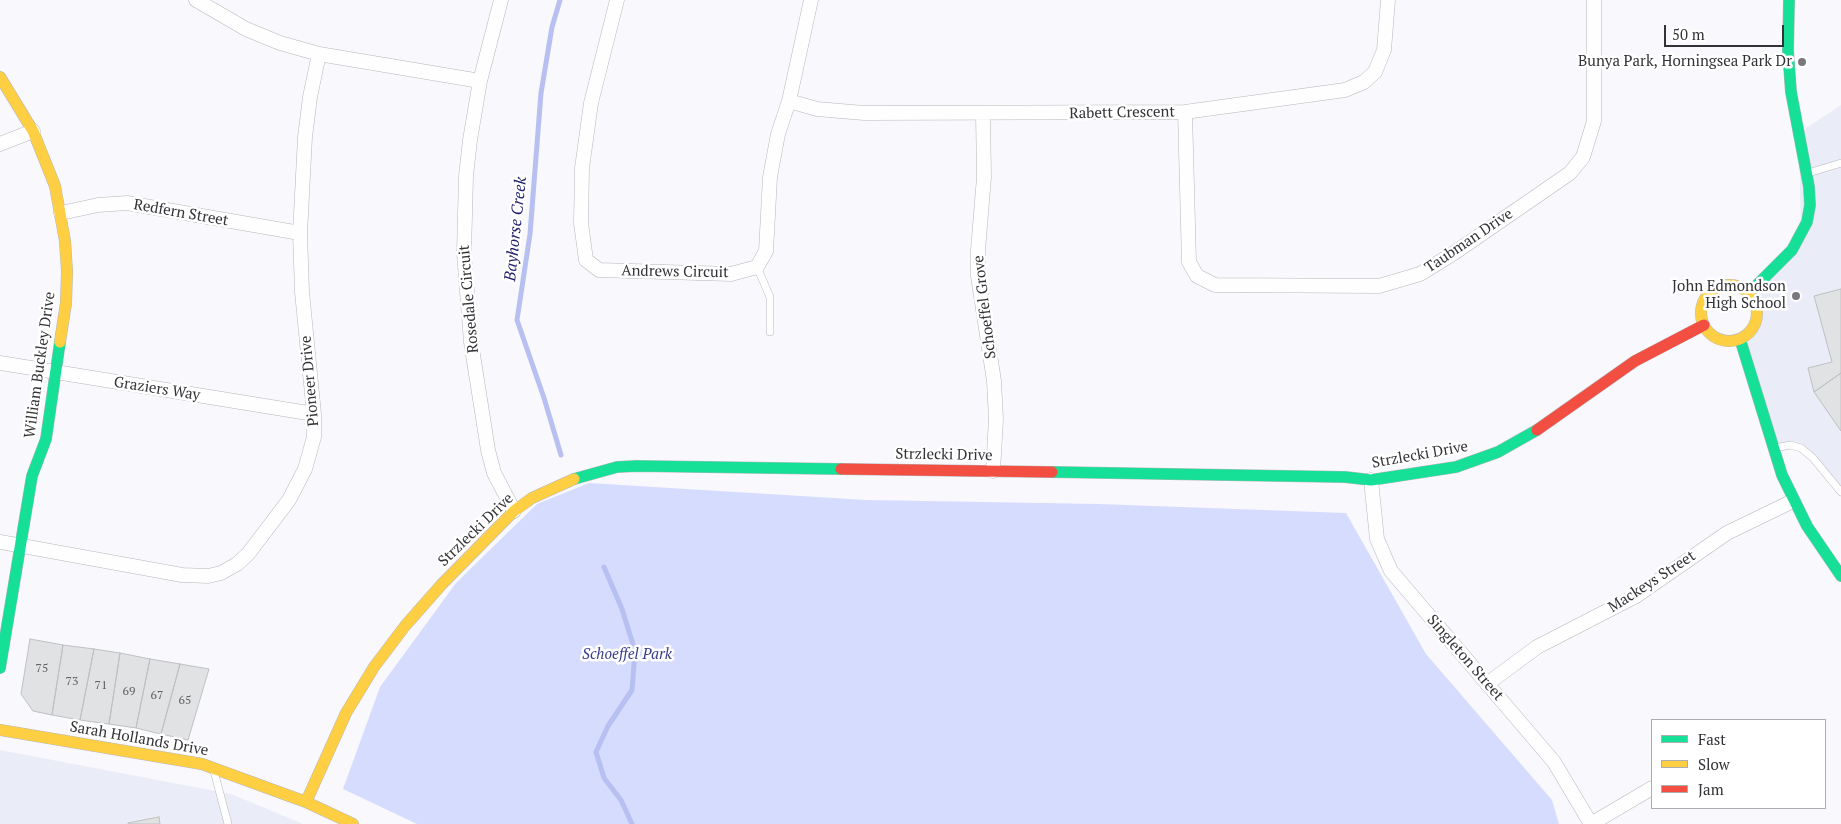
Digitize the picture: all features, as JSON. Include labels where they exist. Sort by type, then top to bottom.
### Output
[{"type":"street","points":[[196,0],[246,29],[319,54],[480,81]]},
{"type":"street","name":"Rosedale Circuit","points":[[501,0],[480,81],[466,176],[465,287],[471,342],[488,450],[494,473],[514,511]]},
{"type":"street","name":"Andrews Circuit","points":[[617,0],[591,103],[582,168],[581,223],[586,260],[599,270],[731,274],[757,267]]},
{"type":"street","points":[[757,267],[766,251],[770,177],[778,134],[789,101],[811,0]]},
{"type":"street","name":"Rabett Crescent","points":[[789,101],[832,112],[983,114],[1185,112],[1345,90],[1364,82],[1375,72],[1384,50],[1388,0]]},
{"type":"street","name":"Taubman Drive","points":[[1185,112],[1189,262],[1197,276],[1215,285],[1379,286],[1420,274],[1454,253],[1570,172],[1583,157],[1594,121],[1594,0]]},
{"type":"street","points":[[1748,293],[1781,262],[1801,238],[1807,222],[1810,205],[1789,78],[1789,0]]},
{"type":"street","name":"Pioneer Drive","points":[[0,542],[182,575],[208,576],[221,572],[248,554],[298,484],[310,454],[314,414],[302,292],[300,233],[305,137],[310,97],[319,54]]},
{"type":"street","name":"William Buckley Drive","points":[[0,77],[33,131],[50,171],[61,213],[67,279],[66,303],[46,439],[32,476],[22,546],[0,668]]},
{"type":"street","name":"Schoeffel Grove","points":[[983,114],[984,177],[978,250],[978,276],[994,381],[996,419],[994,471]]},
{"type":"street","points":[[0,144],[33,131]]},
{"type":"street","name":"Redfern Street","points":[[61,213],[98,204],[127,204],[300,233]]},
{"type":"street","points":[[1730,285],[1743,289],[1756,305],[1757,317],[1752,328],[1740,339],[1719,339],[1713,336],[1704,325],[1702,318],[1703,304],[1710,292],[1730,285]]},
{"type":"street","name":"Strzlecki Drive","points":[[306,802],[346,713],[374,667],[405,626],[442,584],[514,511],[532,498],[575,478],[617,467],[1345,477],[1371,480],[1456,467],[1498,452],[1542,427],[1635,361],[1704,325]]},
{"type":"street","points":[[1740,339],[1772,449],[1794,501],[1821,549],[1841,576]]},
{"type":"street","name":"Graziers Way","points":[[0,363],[314,414]]},
{"type":"street","name":"Singleton Street","points":[[1371,480],[1377,539],[1391,571],[1554,762],[1591,824]]},
{"type":"street","name":"Mackeys Street","points":[[1488,684],[1537,647],[1636,596],[1727,533],[1794,501]]},
{"type":"street","name":"Sarah Hollands Drive","points":[[0,730],[202,764],[306,802],[353,824]]},
{"type":"street","points":[[1591,824],[1651,789]]},
{"type":"lane","points":[[1806,174],[1841,163]]},
{"type":"lane","points":[[757,267],[770,297],[770,332]]},
{"type":"lane","points":[[1772,449],[1790,445],[1801,448],[1813,458],[1841,492]]},
{"type":"lane","points":[[213,768],[228,824]]},
{"type":"shaded area","name":"John Edmondson High School","points":[[1841,105],[1841,492],[1801,448],[1772,449],[1744,336],[1752,328],[1757,317],[1753,299],[1801,238],[1799,133]]},
{"type":"shaded area","points":[[0,750],[231,794],[303,824],[0,824]]},
{"type":"green space","name":"Schoeffel Park","points":[[589,483],[866,500],[1098,504],[1346,513],[1426,654],[1552,800],[1559,824],[417,824],[343,789],[380,687],[456,583],[537,504]]},
{"type":"building","points":[[1841,289],[1841,373],[1814,392],[1808,368],[1832,362],[1814,296]]},
{"type":"building","points":[[1841,373],[1841,431],[1814,392]]},
{"type":"building","points":[[30,639],[63,645],[52,715],[33,711],[21,694]]},
{"type":"building","points":[[63,645],[94,649],[80,720],[52,715]]},
{"type":"building","points":[[94,649],[120,653],[109,724],[80,720]]},
{"type":"building","points":[[120,653],[150,659],[136,728],[109,724]]},
{"type":"building","points":[[150,659],[180,664],[161,734],[136,728]]},
{"type":"building","points":[[180,664],[209,669],[188,740],[161,734]]},
{"type":"building","points":[[159,817],[160,824],[128,824],[128,823]]},
{"type":"waterway","name":"Bayhorse Creek","points":[[560,0],[552,27],[541,93],[530,234],[517,320],[544,398],[561,455]]},
{"type":"waterway","name":"Bayhorse Creek","points":[[604,567],[622,609],[635,651],[632,690],[608,726],[596,752],[604,778],[621,800],[632,824]]},
{"type":"traffic: fast","points":[[1749,293],[1792,250],[1807,222],[1810,205],[1809,187],[1791,92],[1788,51],[1789,0]]},
{"type":"traffic: fast","points":[[1740,339],[1782,475],[1807,526],[1841,576]]},
{"type":"traffic: fast","points":[[0,668],[32,476],[46,439],[60,342]]},
{"type":"traffic: fast","points":[[1052,472],[1345,477],[1371,480],[1456,467],[1498,452],[1537,430]]},
{"type":"traffic: fast","points":[[574,479],[617,467],[637,466],[841,469]]},
{"type":"traffic: slow","points":[[0,77],[33,131],[55,186],[65,241],[67,271],[66,303],[60,342]]},
{"type":"traffic: slow","points":[[1729,285],[1740,287],[1749,293],[1755,302],[1757,313],[1755,324],[1749,333],[1740,339],[1729,341],[1718,339],[1709,333],[1703,324],[1701,313],[1703,302],[1709,293],[1718,287],[1729,285]]},
{"type":"traffic: slow","points":[[306,802],[346,713],[374,667],[405,626],[442,584],[514,511],[532,498],[574,479]]},
{"type":"traffic: slow","points":[[0,730],[202,764],[306,802],[353,824]]},
{"type":"traffic: jam","points":[[1537,430],[1635,361],[1704,325]]},
{"type":"traffic: jam","points":[[841,469],[1052,472]]},
{"type":"place","name":"Bunya Park, Horningsea Park Dr","points":[[1802,62]]},
{"type":"place","name":"John Edmondson High School","points":[[1796,296]]}]
